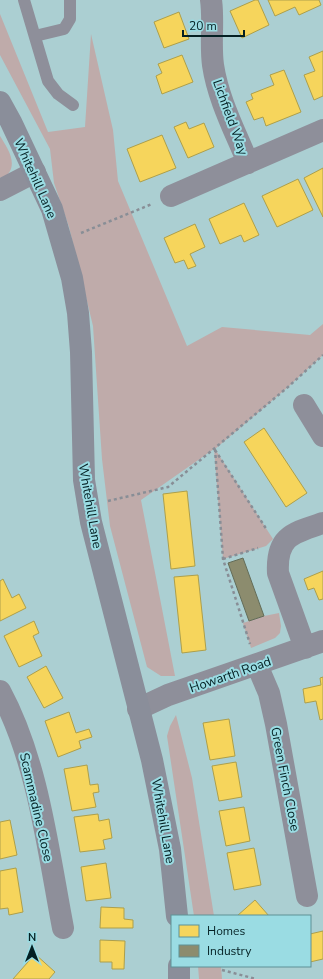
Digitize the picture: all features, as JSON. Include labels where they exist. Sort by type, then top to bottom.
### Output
[{"type":"main road","name":"Whitehill Lane","points":[[0,102],[52,209],[72,278],[78,313],[81,352],[84,480],[91,522],[152,760],[164,814],[170,849],[177,915]]},
{"type":"main road","points":[[179,967],[179,979]]},
{"type":"street","name":"Lichfield Way","points":[[211,0],[213,64],[219,91],[248,163]]},
{"type":"street","points":[[171,196],[323,130]]},
{"type":"street","points":[[0,190],[35,172]]},
{"type":"street","points":[[304,405],[323,436]]},
{"type":"street","points":[[314,644],[278,573],[277,543],[300,531],[323,523]]},
{"type":"street","name":"Howarth Road","points":[[138,709],[168,695],[314,644]]},
{"type":"street","name":"Green Finch Close","points":[[257,665],[269,693],[276,724],[308,896]]},
{"type":"street","name":"Scammadine Close","points":[[0,691],[14,721],[27,756],[40,807],[63,928]]},
{"type":"lane","points":[[24,0],[48,81],[58,94],[73,105]]},
{"type":"lane","points":[[35,36],[64,29],[70,19],[70,0]]},
{"type":"path","points":[[78,234],[171,196]]},
{"type":"path","points":[[88,504],[100,503],[168,487],[288,387],[323,354]]},
{"type":"path","points":[[214,449],[277,543],[223,559]]},
{"type":"path","points":[[214,449],[223,559],[257,665]]},
{"type":"path","points":[[222,970],[256,979]]},
{"type":"shaded area","points":[[0,14],[48,132],[85,127],[91,34],[113,130],[118,181],[187,346],[222,327],[310,335],[323,324],[323,355],[215,449],[273,539],[266,546],[223,559],[214,449],[141,500],[175,676],[161,676],[147,667],[110,526],[102,459],[93,326],[69,227],[54,183],[50,149],[0,55]]},
{"type":"shaded area","points":[[0,136],[10,154],[12,164],[7,175],[0,178]]},
{"type":"shaded area","points":[[279,613],[281,626],[280,633],[275,638],[251,648],[243,623]]},
{"type":"shaded area","points":[[176,715],[192,778],[214,915],[194,915],[167,736]]},
{"type":"shaded area","points":[[198,967],[221,967],[222,979],[199,979]]},
{"type":"building: Homes","points":[[258,0],[269,25],[242,38],[230,11]]},
{"type":"building: Homes","points":[[268,0],[319,0],[321,5],[299,15],[295,7],[275,16]]},
{"type":"building: Homes","points":[[179,12],[189,39],[164,48],[154,22]]},
{"type":"building: Homes","points":[[323,51],[323,96],[314,100],[304,75],[315,71],[309,57]]},
{"type":"building: Homes","points":[[182,55],[193,82],[162,94],[156,76],[162,73],[158,64]]},
{"type":"building: Homes","points":[[284,70],[301,112],[266,126],[263,117],[254,120],[246,102],[253,99],[251,94],[274,85],[270,75]]},
{"type":"building: Homes","points":[[186,122],[189,129],[204,123],[214,147],[188,158],[174,127]]},
{"type":"building: Homes","points":[[162,135],[176,168],[140,182],[127,149]]},
{"type":"building: Homes","points":[[323,168],[323,217],[304,178]]},
{"type":"building: Homes","points":[[298,179],[313,210],[277,227],[262,196]]},
{"type":"building: Homes","points":[[244,203],[259,235],[244,242],[241,235],[220,244],[209,219]]},
{"type":"building: Homes","points":[[195,224],[205,247],[190,254],[196,266],[188,269],[184,260],[175,263],[164,238]]},
{"type":"building: Homes","points":[[264,428],[307,493],[286,507],[244,442]]},
{"type":"building: Homes","points":[[187,491],[195,566],[171,569],[163,494]]},
{"type":"building: Homes","points":[[323,571],[323,599],[319,600],[314,588],[308,590],[304,579]]},
{"type":"building: Homes","points":[[198,575],[206,650],[182,653],[174,577]]},
{"type":"building: Homes","points":[[3,579],[12,598],[19,594],[26,608],[0,621],[0,581]]},
{"type":"building: Homes","points":[[34,621],[39,633],[33,636],[42,656],[19,667],[4,636]]},
{"type":"building: Homes","points":[[46,666],[63,698],[44,708],[27,677]]},
{"type":"building: Homes","points":[[323,677],[323,719],[320,720],[316,701],[305,703],[303,689],[321,685],[320,678]]},
{"type":"building: Homes","points":[[69,712],[76,733],[89,729],[92,737],[79,741],[81,748],[58,757],[45,721]]},
{"type":"building: Homes","points":[[229,719],[235,756],[210,760],[203,723]]},
{"type":"building: Homes","points":[[236,762],[242,797],[219,801],[212,766]]},
{"type":"building: Homes","points":[[87,765],[90,785],[98,784],[99,792],[93,793],[96,807],[72,811],[64,769]]},
{"type":"building: Homes","points":[[244,807],[250,841],[226,846],[219,811]]},
{"type":"building: Homes","points":[[98,814],[99,821],[109,819],[112,838],[103,840],[105,849],[80,852],[74,817]]},
{"type":"building: Homes","points":[[10,820],[17,855],[0,859],[0,822]]},
{"type":"building: Homes","points":[[254,848],[261,885],[234,890],[227,853]]},
{"type":"building: Homes","points":[[106,863],[111,898],[86,901],[81,867]]},
{"type":"building: Homes","points":[[16,868],[23,912],[9,915],[8,908],[0,909],[0,871]]},
{"type":"building: Homes","points":[[255,900],[268,915],[238,915]]},
{"type":"building: Homes","points":[[101,907],[124,908],[124,919],[133,920],[133,928],[100,928]]},
{"type":"building: Homes","points":[[323,931],[323,959],[311,962],[311,934]]},
{"type":"building: Homes","points":[[100,940],[125,941],[124,969],[112,969],[112,962],[100,962]]},
{"type":"building: Homes","points":[[35,954],[55,972],[49,979],[13,979]]},
{"type":"building: Industry","points":[[243,558],[264,616],[249,621],[228,563]]}]
